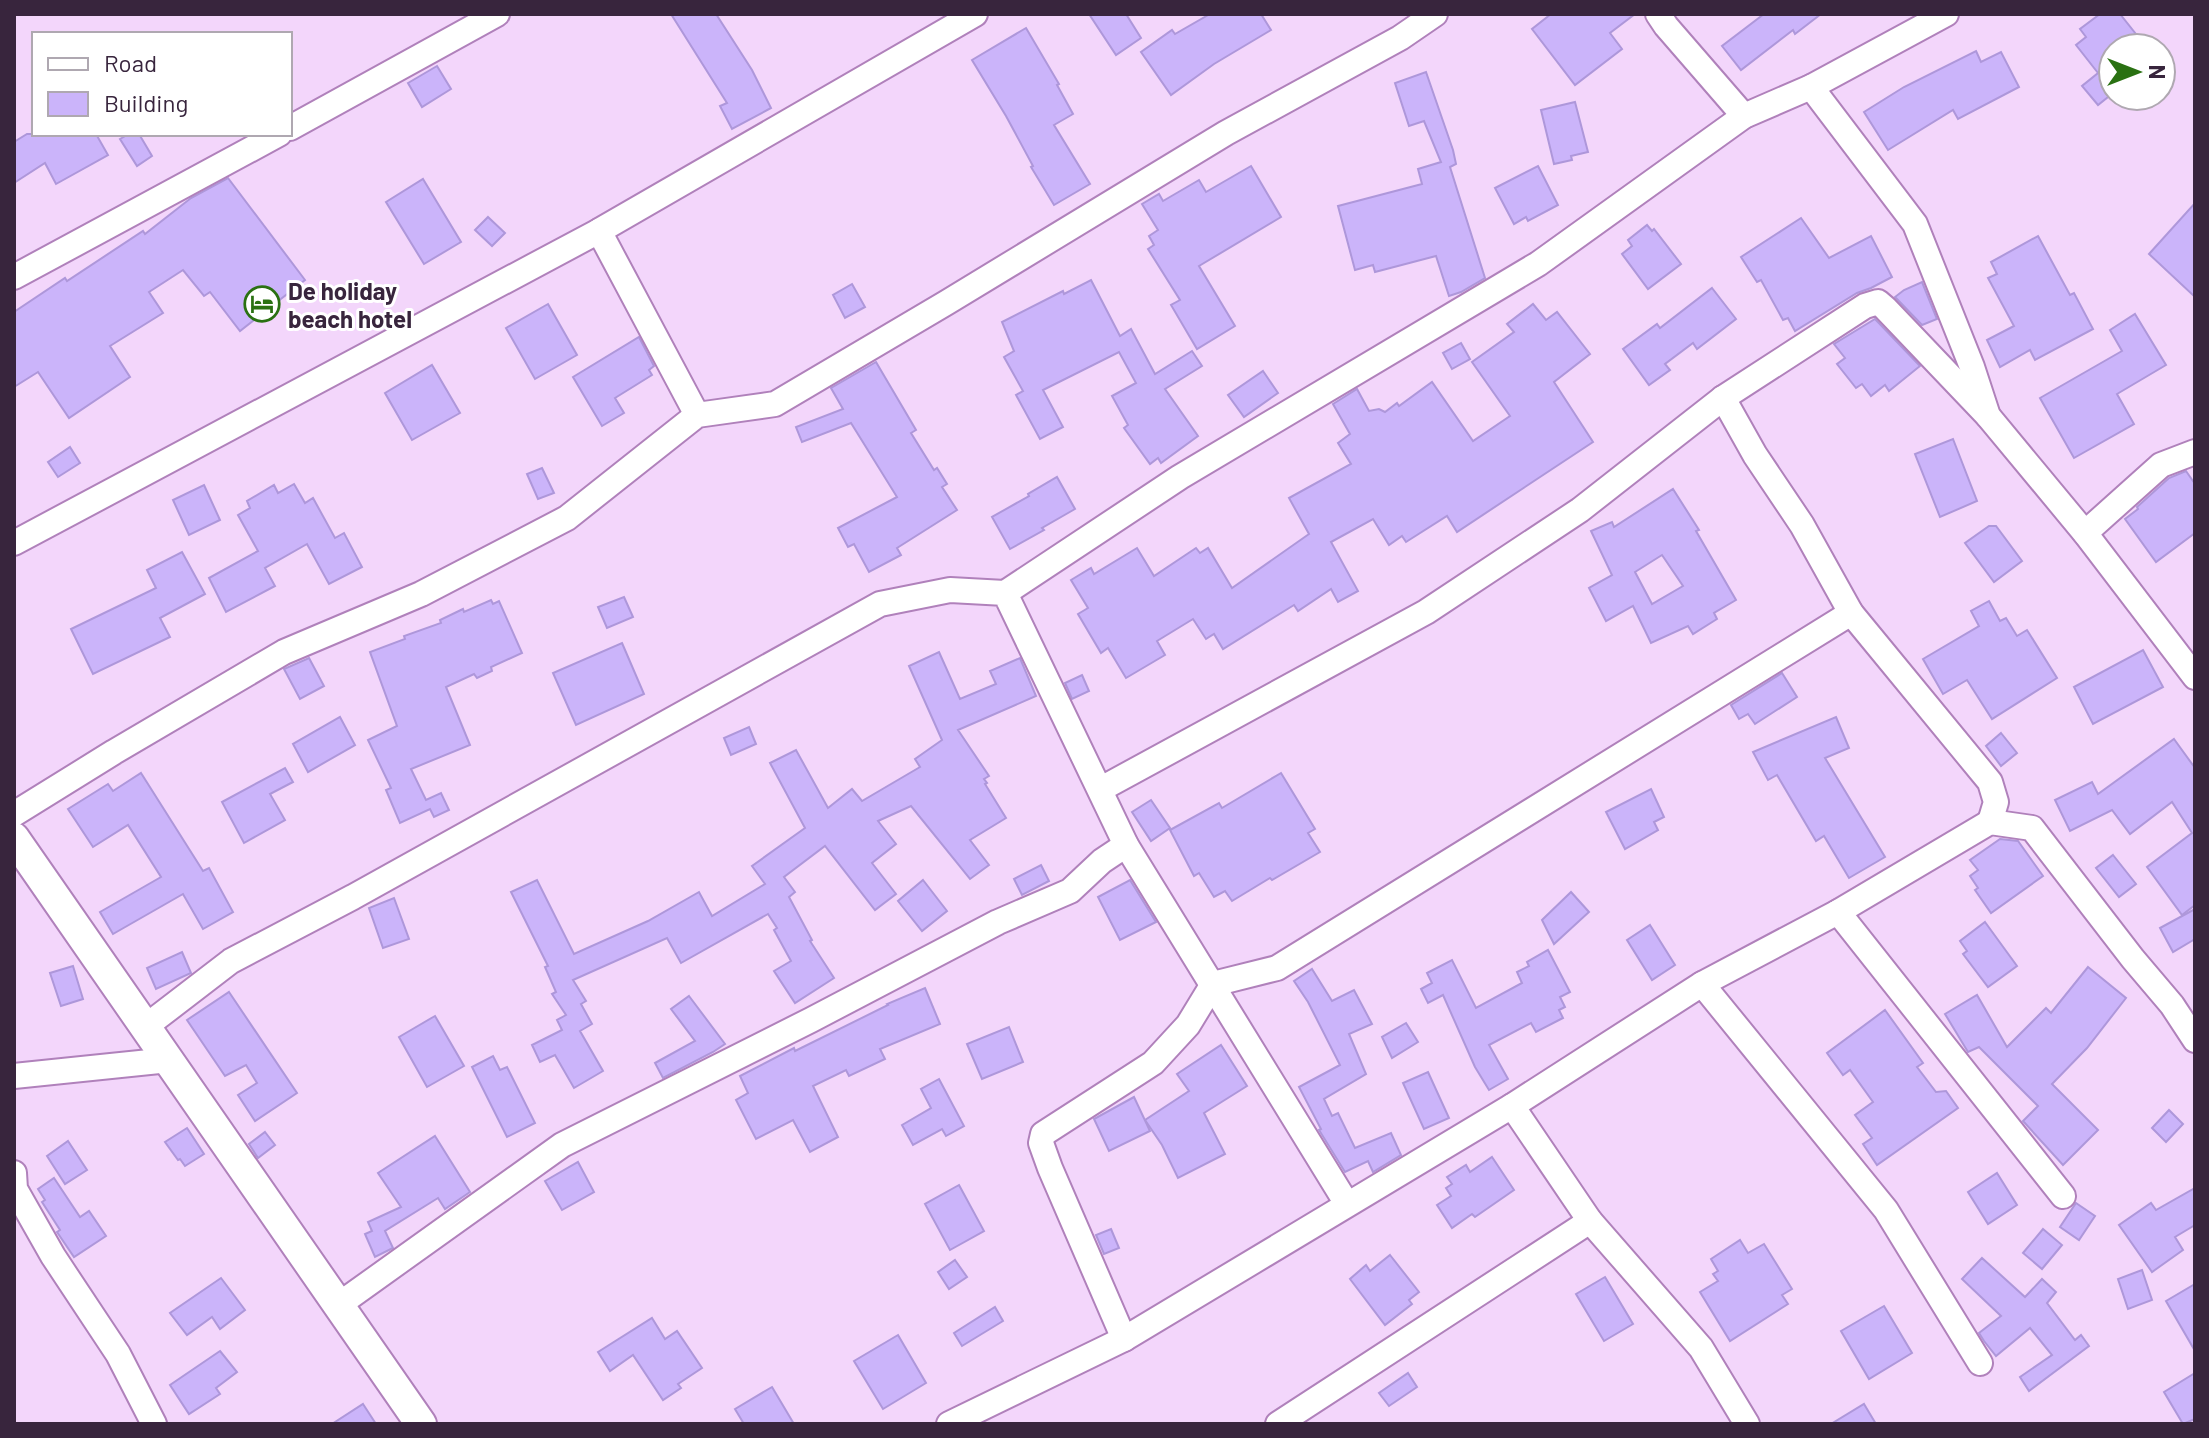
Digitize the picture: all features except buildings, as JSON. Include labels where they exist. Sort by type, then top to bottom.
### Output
[{"type":"street","points":[[292,127],[497,14]]},
{"type":"street","points":[[14,543],[599,231],[975,14]]},
{"type":"street","points":[[14,814],[284,652],[421,594],[567,518],[697,415],[775,404],[1226,133],[1400,38],[1435,14]]},
{"type":"street","points":[[1658,14],[1744,116]]},
{"type":"street","points":[[145,1027],[231,961],[353,897],[880,604],[950,590],[1005,593],[1180,477],[1538,264],[1744,116],[1811,87],[1946,14]]},
{"type":"street","points":[[1811,87],[1915,224],[1972,367],[1988,416]]},
{"type":"street","points":[[14,277],[275,136]]},
{"type":"street","points":[[599,231],[697,415]]},
{"type":"street","points":[[1101,789],[1426,612],[1580,510],[1723,398],[1865,306],[1878,302],[1988,416],[2085,533],[2195,677]]},
{"type":"street","points":[[1723,398],[1755,455],[1802,525],[1851,613],[1990,782],[1996,802],[1990,822]]},
{"type":"street","points":[[2085,533],[2161,465],[2195,452]]},
{"type":"street","points":[[1005,593],[1126,845],[1347,1204]]},
{"type":"street","points":[[1124,1339],[1050,1168],[1041,1143],[1043,1134],[1153,1063],[1188,1025],[1213,984],[1277,968],[1851,613]]},
{"type":"street","points":[[962,1422],[1124,1339],[1512,1106],[1702,984],[1838,912],[1990,822],[2032,828],[2172,1005],[2195,1040]]},
{"type":"street","points":[[14,838],[421,1424]]},
{"type":"street","points":[[337,1306],[562,1145],[998,922],[1070,891],[1102,861],[1126,845]]},
{"type":"street","points":[[1838,912],[2063,1196]]},
{"type":"street","points":[[1702,984],[1886,1210],[1980,1363]]},
{"type":"street","points":[[14,1076],[169,1060]]},
{"type":"street","points":[[1512,1106],[1590,1221],[1701,1348],[1747,1424]]},
{"type":"street","points":[[14,1173],[15,1189],[53,1256],[118,1354],[154,1424]]},
{"type":"street","points":[[1278,1424],[1590,1221]]},
{"type":"place","name":"De holiday beach hotel","points":[[262,304]]}]
